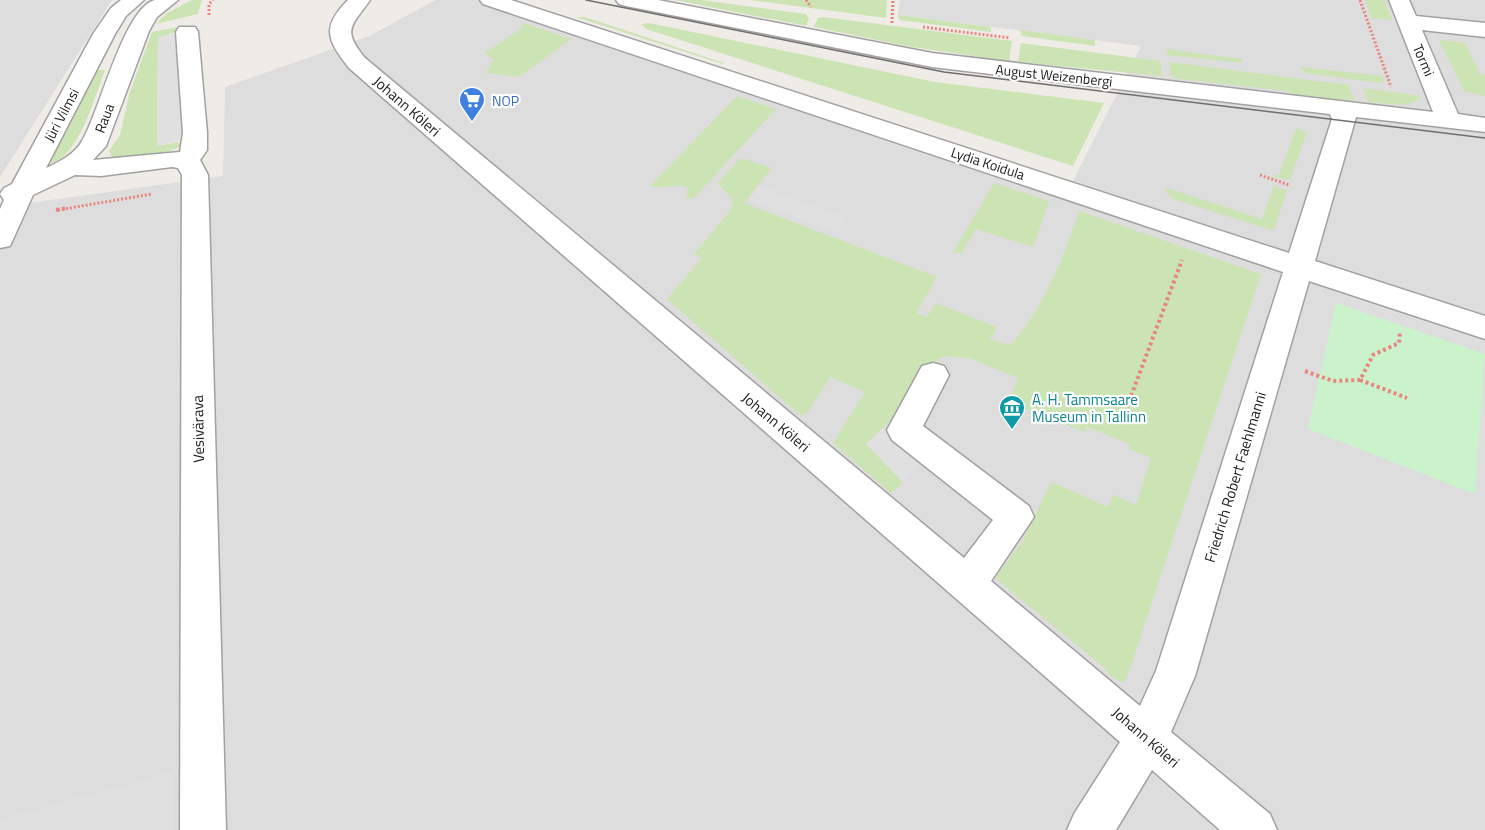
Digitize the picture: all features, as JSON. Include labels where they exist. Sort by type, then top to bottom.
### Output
[{"type":"street","name":"Jüri Vilmsi","points":[[0,239],[10,202],[104,34],[118,12],[134,0]]},
{"type":"street","name":"Raua","points":[[10,202],[72,166],[93,146],[138,30],[149,13],[168,0]]},
{"type":"street","name":"Johann Köleri","points":[[360,0],[344,15],[339,28],[341,45],[357,63],[1254,830]]},
{"type":"street","name":"Lydia Koidula","points":[[490,0],[1485,328]]},
{"type":"street","name":"August Weizenbergi","points":[[626,0],[932,60],[1485,125]]},
{"type":"street","name":"Tormi","points":[[1399,0],[1448,120]]},
{"type":"street","points":[[1409,22],[1485,30]]},
{"type":"street","name":"Vesivärava","points":[[187,32],[195,133],[191,174],[203,830]]},
{"type":"street","name":"Friedrich Robert Faehlmanni","points":[[1089,830],[1147,738],[1175,676],[1299,267],[1304,243],[1344,119],[1341,109]]},
{"type":"street","points":[[72,166],[92,170],[168,158],[191,174]]},
{"type":"street","points":[[933,375],[904,429],[1016,517],[967,584]]},
{"type":"path","points":[[892,23],[893,0]]},
{"type":"path","points":[[1360,0],[1392,87]]},
{"type":"path","points":[[10,202],[191,174]]},
{"type":"path","points":[[1260,175],[1293,186]]},
{"type":"path","points":[[1127,407],[1193,231]]},
{"type":"path","points":[[1360,380],[1367,359],[1380,349],[1399,343],[1401,326]]},
{"type":"path","points":[[1304,371],[1333,381],[1360,380],[1407,398]]},
{"type":"shaded area","points":[[0,0],[112,0],[0,177]]},
{"type":"shaded area","points":[[436,0],[481,0],[1065,197],[1141,46],[898,15],[900,0],[1485,0],[1485,830],[0,830],[0,207],[223,176],[225,87],[369,36]]},
{"type":"shaded area","points":[[200,29],[204,136],[157,146],[158,37]]},
{"type":"shaded area","points":[[760,186],[848,218],[836,233],[749,200]]},
{"type":"shaded area","points":[[1336,265],[1485,314],[1485,324],[1334,274]]},
{"type":"shaded area","points":[[1333,284],[1485,334],[1485,342],[1330,291]]},
{"type":"shaded area","points":[[883,428],[921,466],[903,482],[866,444]]},
{"type":"shaded area","points":[[173,772],[173,830],[0,830],[0,819]]},
{"type":"green space","points":[[192,0],[202,0],[198,14],[156,24],[167,13]]},
{"type":"green space","points":[[675,0],[701,0],[806,14],[809,18],[806,26]]},
{"type":"green space","points":[[750,0],[887,0],[886,18]]},
{"type":"green space","points":[[1365,0],[1384,0],[1392,20],[1371,18]]},
{"type":"green space","points":[[898,15],[991,27],[991,32],[899,20]]},
{"type":"green space","points":[[576,17],[585,17],[724,63],[723,64]]},
{"type":"green space","points":[[818,18],[1012,41],[1009,61],[912,47],[814,27]]},
{"type":"green space","points":[[524,23],[571,39],[519,77],[486,73],[494,60],[485,53],[523,27],[521,25]]},
{"type":"green space","points":[[649,23],[935,82],[1104,103],[1073,166],[646,29],[641,24]]},
{"type":"green space","points":[[178,27],[176,32],[158,38],[157,146],[178,142],[181,145],[167,152],[147,157],[127,159],[112,157],[109,151],[120,135],[129,95],[152,32]]},
{"type":"green space","points":[[1020,30],[1095,40],[1095,46],[1022,36]]},
{"type":"green space","points":[[1439,40],[1465,43],[1481,75],[1485,75],[1485,96],[1464,91]]},
{"type":"green space","points":[[1021,43],[1160,61],[1162,76],[1018,62]]},
{"type":"green space","points":[[1166,49],[1242,59],[1242,63],[1167,55]]},
{"type":"green space","points":[[1169,62],[1348,85],[1355,100],[1300,98],[1287,91],[1172,78]]},
{"type":"green space","points":[[1300,67],[1383,76],[1384,81],[1380,83],[1305,73]]},
{"type":"green space","points":[[96,70],[105,70],[77,139],[69,151],[49,163]]},
{"type":"green space","points":[[1363,88],[1421,96],[1417,101],[1404,105],[1368,102]]},
{"type":"green space","points":[[737,96],[776,109],[693,199],[686,197],[688,188],[650,186]]},
{"type":"green space","points":[[1296,128],[1307,132],[1290,180],[1271,176],[1279,175]]},
{"type":"green space","points":[[739,159],[772,168],[744,203],[937,277],[916,313],[927,317],[936,303],[996,327],[995,333],[989,339],[1010,345],[1033,316],[1051,282],[1079,211],[1261,274],[1126,680],[1122,683],[1108,674],[1106,669],[995,578],[1023,541],[1051,482],[1108,507],[1113,495],[1136,505],[1151,458],[1129,449],[1130,444],[1087,427],[1085,432],[1008,403],[1018,378],[969,358],[944,356],[923,368],[889,422],[866,444],[903,482],[891,493],[833,443],[865,392],[830,377],[808,412],[801,416],[667,299],[702,258],[694,254],[730,211],[733,200],[718,183]]},
{"type":"green space","points":[[994,183],[1049,201],[1033,247],[976,229],[961,254],[953,252]]},
{"type":"green space","points":[[1274,186],[1287,190],[1275,228],[1271,230],[1173,199],[1166,192],[1167,188],[1262,219]]},
{"type":"green space","points":[[1336,303],[1485,354],[1475,494],[1308,429]]},
{"type":"tram line","points":[[586,0],[944,72],[1485,138]]},
{"type":"place","name":"NOP","points":[[472,123]]},
{"type":"place","name":"A. H. Tammsaare Museum in Tallinn","points":[[1012,431]]}]
